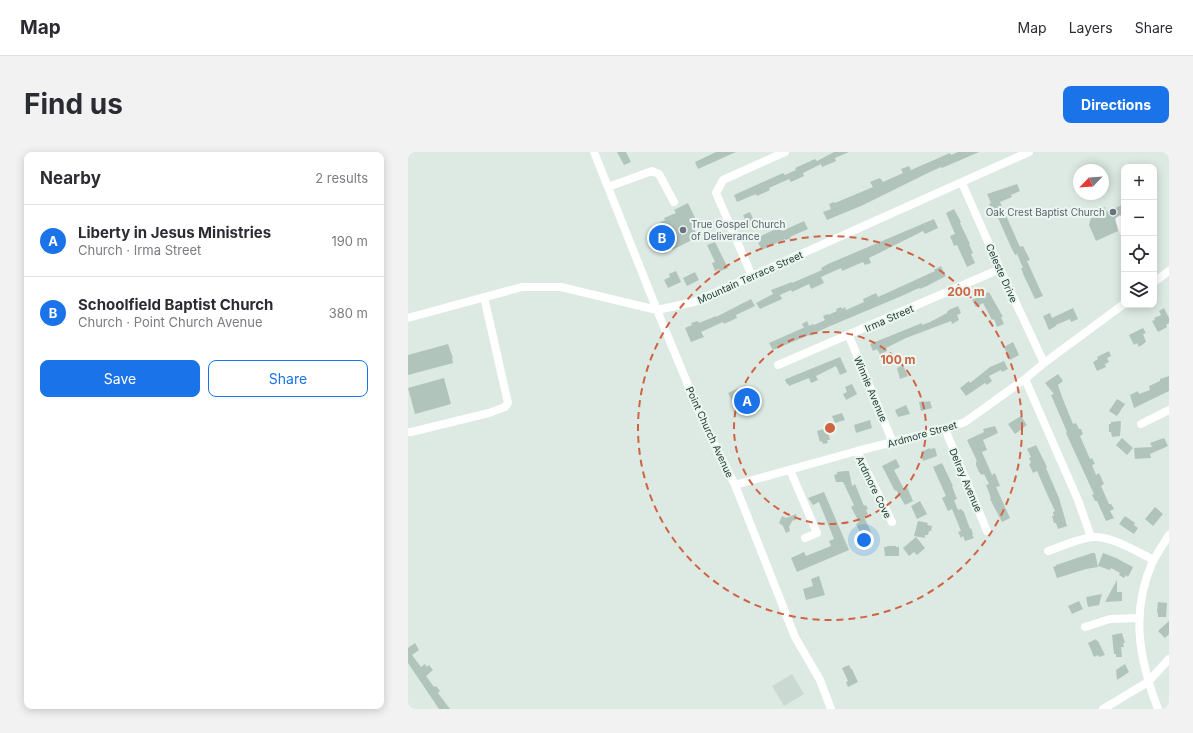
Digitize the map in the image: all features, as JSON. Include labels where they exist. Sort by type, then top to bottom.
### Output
[{"type":"street","name":"Point Church Avenue","points":[[594,152],[703,422],[734,485],[795,637],[820,680],[831,709]]},
{"type":"street","points":[[752,276],[716,193],[723,180],[785,152]]},
{"type":"street","name":"Mountain Terrace Street","points":[[408,318],[522,287],[561,287],[657,310],[694,302],[1029,152]]},
{"type":"street","points":[[608,187],[652,171],[659,174],[674,202]]},
{"type":"street","name":"Celeste Drive","points":[[962,183],[1044,363]]},
{"type":"street","name":"Irma Street","points":[[778,365],[849,336],[1000,269]]},
{"type":"street","points":[[1157,280],[1169,271]]},
{"type":"street","points":[[408,432],[489,413],[505,407],[508,403],[484,297]]},
{"type":"street","name":"Ardmore Street","points":[[734,485],[857,451],[945,430],[965,422],[1025,379],[1044,363],[1121,306]]},
{"type":"street","name":"Winnie Avenue","points":[[849,336],[893,443]]},
{"type":"street","points":[[1025,379],[1078,500],[1091,537]]},
{"type":"street","points":[[1141,424],[1169,410]]},
{"type":"street","name":"Delray Avenue","points":[[945,430],[987,530]]},
{"type":"street","name":"Ardmore Cove","points":[[857,451],[892,522]]},
{"type":"street","points":[[790,470],[817,533],[805,538]]},
{"type":"street","points":[[1158,709],[1148,682],[1140,647],[1139,618],[1143,589],[1154,560],[1169,534]]},
{"type":"street","points":[[1048,550],[1091,537],[1100,537],[1118,543],[1154,560]]},
{"type":"street","points":[[1085,627],[1110,619],[1139,618]]},
{"type":"street","points":[[1104,709],[1148,682],[1169,659]]},
{"type":"shaded area","points":[[792,674],[804,694],[784,706],[772,686]]},
{"type":"building","points":[[617,152],[626,152],[631,162],[624,165]]},
{"type":"building","points":[[716,152],[736,152],[698,169],[695,162]]},
{"type":"building","points":[[834,152],[849,152],[835,158],[836,161],[822,167],[821,164],[803,173],[804,176],[791,182],[789,179],[769,188],[770,190],[757,196],[756,194],[737,202],[734,195],[783,173],[785,175],[796,170],[795,168],[815,159],[817,161]]},
{"type":"building","points":[[958,152],[979,152],[942,168],[941,167],[861,206],[827,220],[823,212],[831,209],[829,204],[835,203],[873,187],[870,182],[880,178],[883,182],[903,173],[901,169],[909,166],[911,170],[950,153],[951,155]]},
{"type":"building","points":[[1017,184],[1020,191],[1011,195],[1012,197],[1000,202],[1020,247],[1023,246],[1030,260],[1027,261],[1043,296],[1035,299],[1024,276],[1021,268],[1023,268],[1017,254],[1015,255],[994,209],[992,210],[989,204],[991,203],[987,194]]},
{"type":"building","points":[[688,203],[698,224],[693,227],[698,237],[672,250],[659,223],[665,220],[664,218],[676,213],[674,210]]},
{"type":"building","points":[[1121,205],[1121,215],[1119,215],[1115,219],[1118,231],[1096,241],[1089,225],[1091,217],[1096,218],[1094,212],[1105,207],[1107,212]]},
{"type":"building","points":[[954,209],[961,222],[960,223],[973,253],[971,254],[975,263],[967,267],[957,245],[954,246],[950,236],[955,234],[946,213]]},
{"type":"building","points":[[750,212],[756,225],[749,228],[743,215]]},
{"type":"building","points":[[934,219],[938,228],[925,234],[923,231],[869,258],[871,263],[865,265],[863,262],[842,271],[841,268],[821,277],[824,283],[811,289],[809,284],[792,292],[791,290],[780,295],[782,299],[760,309],[756,303],[773,294],[771,290],[822,270],[821,268],[828,264]]},
{"type":"building","points":[[804,221],[808,229],[762,250],[758,243],[761,241],[759,237],[780,227],[782,231]]},
{"type":"building","points":[[715,242],[728,268],[720,271],[719,269],[715,271],[712,263],[715,262],[707,245]]},
{"type":"building","points":[[941,266],[946,276],[927,286],[920,289],[919,288],[773,350],[769,343],[804,328],[802,324],[807,321],[809,326],[814,325],[825,320],[823,316],[837,311],[836,309],[841,307],[842,309],[845,307],[846,310],[864,302],[863,299],[876,293],[878,297],[935,271],[934,270]]},
{"type":"building","points":[[676,271],[681,282],[668,288],[664,280],[670,277],[669,274]]},
{"type":"building","points":[[695,272],[699,280],[687,286],[683,278]]},
{"type":"building","points":[[989,292],[1003,317],[1001,317],[1004,324],[997,327],[994,319],[992,320],[983,303],[976,307],[972,300]]},
{"type":"building","points":[[751,299],[755,306],[736,315],[737,318],[724,324],[723,322],[701,332],[704,337],[691,342],[685,328],[692,325],[691,323],[698,321],[699,323],[716,317]]},
{"type":"building","points":[[958,306],[961,313],[957,315],[959,320],[952,324],[951,321],[906,338],[886,348],[887,351],[880,354],[877,349],[873,351],[870,344],[922,323],[922,325],[930,322]]},
{"type":"building","points":[[1073,308],[1078,319],[1071,322],[1070,319],[1049,330],[1043,316],[1050,313],[1052,318]]},
{"type":"building","points":[[1164,308],[1169,318],[1169,323],[1166,325],[1167,327],[1158,332],[1152,321],[1155,320],[1154,318],[1161,315],[1159,311]]},
{"type":"building","points":[[1143,328],[1146,333],[1143,334],[1146,342],[1139,347],[1137,343],[1134,345],[1129,335]]},
{"type":"building","points":[[1013,342],[1019,355],[1010,360],[1004,347]]},
{"type":"building","points":[[448,344],[453,358],[453,363],[408,375],[408,355]]},
{"type":"building","points":[[1109,351],[1111,356],[1107,358],[1109,362],[1105,364],[1106,367],[1097,371],[1093,362],[1098,359],[1097,357]]},
{"type":"building","points":[[840,357],[847,372],[840,375],[836,366],[816,376],[818,380],[811,383],[809,378],[789,386],[785,380],[786,379]]},
{"type":"building","points":[[1004,361],[1008,369],[1002,372],[1001,370],[989,376],[992,381],[987,385],[985,383],[966,396],[960,388],[969,381],[970,383],[990,367]]},
{"type":"building","points":[[903,365],[908,376],[900,379],[897,368]]},
{"type":"building","points":[[1058,374],[1063,381],[1058,385],[1073,424],[1076,423],[1079,429],[1081,429],[1083,434],[1080,436],[1090,459],[1092,458],[1095,464],[1092,465],[1096,475],[1099,473],[1104,484],[1101,486],[1109,504],[1111,504],[1114,509],[1110,511],[1114,518],[1106,521],[1097,501],[1095,501],[1092,495],[1094,494],[1066,433],[1067,432],[1051,395],[1054,394],[1045,383]]},
{"type":"building","points":[[1169,376],[1169,391],[1134,408],[1130,395],[1138,391],[1139,394],[1150,390],[1149,386],[1160,381],[1160,379]]},
{"type":"building","points":[[444,378],[451,404],[415,414],[408,388]]},
{"type":"building","points":[[852,384],[857,394],[846,400],[843,394],[847,392],[845,387]]},
{"type":"building","points":[[745,385],[753,402],[736,409],[728,393]]},
{"type":"building","points":[[1117,399],[1125,404],[1117,416],[1109,411]]},
{"type":"building","points":[[930,401],[932,408],[921,411],[919,402]]},
{"type":"building","points":[[906,405],[910,414],[898,417],[895,410]]},
{"type":"building","points":[[842,413],[845,420],[835,423],[832,416]]},
{"type":"building","points":[[1021,416],[1027,425],[1015,434],[1008,424]]},
{"type":"building","points":[[870,420],[872,428],[856,433],[854,425]]},
{"type":"building","points":[[1121,421],[1120,436],[1112,437],[1111,432],[1109,432],[1109,424],[1111,424],[1111,422]]},
{"type":"building","points":[[995,426],[998,433],[983,440],[987,450],[982,452],[992,475],[995,473],[1000,486],[996,487],[1010,518],[1002,522],[990,499],[991,498],[986,485],[989,484],[984,474],[982,475],[979,472],[976,465],[977,461],[967,440],[984,432],[983,429]]},
{"type":"building","points":[[827,428],[830,440],[827,440],[828,443],[823,444],[822,441],[820,442],[817,431]]},
{"type":"building","points":[[1122,438],[1133,448],[1127,455],[1116,445]]},
{"type":"building","points":[[1164,438],[1168,446],[1150,454],[1151,458],[1135,459],[1134,448],[1152,447],[1150,443]]},
{"type":"building","points":[[1036,445],[1047,467],[1046,468],[1059,498],[1067,526],[1058,529],[1052,516],[1054,516],[1053,512],[1055,511],[1037,471],[1033,473],[1029,464],[1031,463],[1029,458],[1031,457],[1027,449]]},
{"type":"building","points":[[930,448],[935,448],[937,456],[923,461],[921,452]]},
{"type":"building","points":[[896,459],[900,467],[894,470],[904,489],[907,487],[913,501],[905,505],[896,490],[895,491],[882,466]]},
{"type":"building","points":[[942,463],[953,486],[957,499],[954,500],[958,510],[961,509],[964,512],[974,538],[965,541],[963,536],[961,538],[958,532],[961,531],[952,509],[948,511],[942,498],[946,496],[933,467]]},
{"type":"building","points":[[849,471],[852,486],[855,484],[864,506],[866,505],[868,509],[866,510],[868,514],[864,517],[872,534],[863,538],[856,524],[859,522],[851,507],[854,505],[843,482],[836,482],[834,475],[837,474],[837,472]]},
{"type":"building","points":[[824,492],[849,550],[797,572],[791,558],[804,552],[806,556],[831,546],[829,541],[834,539],[819,502],[813,505],[808,498]]},
{"type":"building","points":[[920,501],[927,514],[917,519],[911,506]]},
{"type":"building","points":[[1155,507],[1163,514],[1153,526],[1145,519]]},
{"type":"building","points":[[796,514],[797,519],[792,521],[789,527],[790,531],[786,533],[783,526],[779,523],[782,516],[786,518]]},
{"type":"building","points":[[1125,516],[1135,523],[1134,525],[1138,528],[1134,534],[1119,524]]},
{"type":"building","points":[[918,521],[928,523],[927,525],[932,526],[931,531],[929,531],[928,535],[925,535],[925,538],[914,536]]},
{"type":"building","points":[[916,537],[925,548],[917,555],[914,552],[909,556],[903,548]]},
{"type":"building","points":[[884,547],[899,547],[899,556],[885,556]]},
{"type":"building","points":[[1095,553],[1098,567],[1057,578],[1053,567]]},
{"type":"building","points":[[1103,553],[1133,567],[1128,577],[1126,575],[1124,578],[1119,575],[1120,573],[1111,568],[1110,570],[1098,566]]},
{"type":"building","points":[[819,576],[825,595],[806,600],[803,589],[813,586],[811,579]]},
{"type":"building","points":[[1117,580],[1117,592],[1122,592],[1122,601],[1105,602]]},
{"type":"building","points":[[1102,594],[1099,605],[1088,607],[1086,597]]},
{"type":"building","points":[[1079,601],[1083,609],[1072,614],[1068,606]]},
{"type":"building","points":[[1158,602],[1167,603],[1166,617],[1158,617]]},
{"type":"building","points":[[1169,621],[1169,634],[1165,638],[1158,631]]},
{"type":"building","points":[[1122,633],[1125,643],[1123,643],[1124,647],[1121,647],[1122,657],[1116,657],[1116,654],[1114,654],[1112,635]]},
{"type":"building","points":[[1096,639],[1105,655],[1099,657],[1098,655],[1094,657],[1088,643]]},
{"type":"building","points":[[415,643],[419,650],[412,655],[421,667],[425,664],[427,667],[429,665],[433,670],[426,676],[434,687],[436,686],[440,691],[438,693],[450,709],[439,709],[408,663],[408,648]]},
{"type":"building","points":[[1125,664],[1129,672],[1117,680],[1116,670]]},
{"type":"building","points":[[849,665],[858,682],[848,687],[846,682],[848,681],[842,668]]},
{"type":"place","name":"Oak Crest Baptist Church","points":[[1113,212]]},
{"type":"place","name":"True Gospel Church of Deliverance","points":[[683,230]]},
{"type":"place","name":"Schoolfield Baptist Church","points":[[662,238]]},
{"type":"place","name":"Liberty in Jesus Ministries","points":[[747,401]]}]
